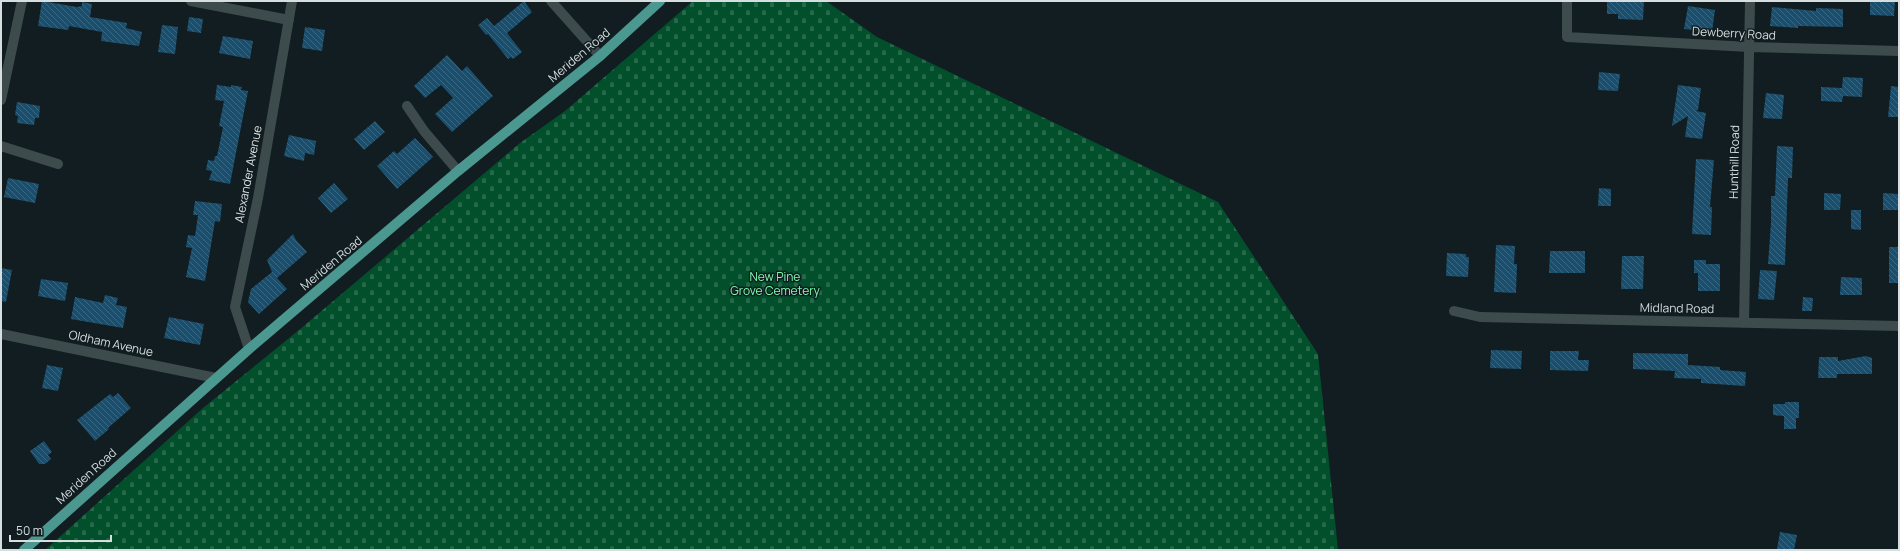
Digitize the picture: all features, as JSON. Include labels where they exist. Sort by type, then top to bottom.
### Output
[{"type":"main road","name":"Meriden Road","points":[[24,550],[216,378],[458,172],[600,56],[660,1]]},
{"type":"street","points":[[1,100],[22,1]]},
{"type":"street","points":[[191,1],[289,20]]},
{"type":"street","name":"Alexander Avenue","points":[[249,350],[235,307],[258,198],[292,1]]},
{"type":"street","points":[[552,1],[600,56]]},
{"type":"street","name":"Dewberry Road","points":[[1567,1],[1567,37],[1749,47],[1899,51]]},
{"type":"street","name":"Hunthill Road","points":[[1744,323],[1750,1]]},
{"type":"street","points":[[407,106],[424,131],[458,172]]},
{"type":"street","points":[[1,146],[58,164]]},
{"type":"street","name":"Midland Road","points":[[1454,311],[1480,318],[1899,326]]},
{"type":"street","name":"Oldham Avenue","points":[[1,334],[216,378]]},
{"type":"green space","name":"New Pine Grove Cemetery","points":[[693,1],[826,1],[877,37],[1218,202],[1318,354],[1338,550],[45,550],[203,408],[299,330],[520,143],[565,111]]},
{"type":"building","points":[[42,1],[77,7],[82,6],[82,2],[92,4],[90,17],[127,23],[126,28],[142,32],[139,46],[101,41],[102,32],[69,26],[68,30],[38,26]]},
{"type":"building","points":[[524,1],[532,12],[507,33],[522,52],[513,59],[511,57],[508,59],[488,34],[486,35],[478,25],[487,18],[494,26]]},
{"type":"building","points":[[1607,1],[1644,1],[1643,20],[1618,19],[1618,14],[1607,14]]},
{"type":"building","points":[[1870,1],[1895,1],[1894,16],[1870,15]]},
{"type":"building","points":[[1688,6],[1715,10],[1712,32],[1684,29]]},
{"type":"building","points":[[1772,7],[1816,11],[1816,8],[1843,9],[1843,27],[1798,26],[1798,28],[1770,26]]},
{"type":"building","points":[[189,17],[203,19],[201,33],[187,31]]},
{"type":"building","points":[[162,25],[178,27],[175,54],[158,52]]},
{"type":"building","points":[[305,27],[325,30],[322,51],[302,48]]},
{"type":"building","points":[[223,36],[253,41],[250,59],[219,53]]},
{"type":"building","points":[[447,55],[462,71],[467,66],[493,96],[452,132],[435,114],[453,98],[441,85],[425,98],[414,86]]},
{"type":"building","points":[[1599,72],[1620,74],[1618,91],[1598,90]]},
{"type":"building","points":[[1843,77],[1863,78],[1862,97],[1843,96],[1842,102],[1821,101],[1821,87],[1842,88]]},
{"type":"building","points":[[217,85],[242,87],[241,90],[248,91],[230,184],[209,180],[212,171],[206,170],[208,160],[214,161],[215,156],[217,156],[223,127],[219,126],[224,101],[215,100]]},
{"type":"building","points":[[1678,85],[1701,88],[1698,110],[1696,111],[1706,113],[1702,139],[1685,137],[1688,116],[1672,126]]},
{"type":"building","points":[[1891,86],[1899,87],[1899,117],[1888,117]]},
{"type":"building","points":[[1766,93],[1784,95],[1782,119],[1763,118]]},
{"type":"building","points":[[17,102],[40,106],[39,118],[35,118],[34,125],[17,123],[18,116],[15,115]]},
{"type":"building","points":[[375,121],[385,132],[364,150],[354,139]]},
{"type":"building","points":[[289,135],[316,141],[314,155],[305,153],[304,161],[284,156]]},
{"type":"building","points":[[415,138],[433,157],[397,189],[377,166],[394,151],[397,154]]},
{"type":"building","points":[[1777,146],[1793,147],[1792,178],[1788,178],[1785,265],[1768,264],[1771,196],[1775,196]]},
{"type":"building","points":[[1696,159],[1714,160],[1710,207],[1712,207],[1711,235],[1692,234]]},
{"type":"building","points":[[8,178],[39,184],[35,203],[4,197]]},
{"type":"building","points":[[334,183],[348,199],[331,213],[318,198]]},
{"type":"building","points":[[1599,188],[1611,189],[1611,206],[1598,206]]},
{"type":"building","points":[[1824,193],[1841,194],[1840,210],[1824,210]]},
{"type":"building","points":[[1883,193],[1899,194],[1899,210],[1883,210]]},
{"type":"building","points":[[195,201],[222,204],[220,222],[215,221],[205,281],[186,277],[192,248],[186,247],[188,235],[195,236],[198,215],[193,215]]},
{"type":"building","points":[[1851,210],[1861,210],[1861,230],[1851,229]]},
{"type":"building","points":[[293,234],[296,240],[307,252],[277,278],[287,289],[259,314],[248,302],[251,289],[272,272],[267,260]]},
{"type":"building","points":[[1496,245],[1515,246],[1514,264],[1517,264],[1516,293],[1494,292]]},
{"type":"building","points":[[1889,247],[1899,247],[1899,283],[1889,283]]},
{"type":"building","points":[[1550,251],[1585,251],[1585,273],[1549,273]]},
{"type":"building","points":[[1447,253],[1466,254],[1466,257],[1469,257],[1468,277],[1446,276]]},
{"type":"building","points":[[1622,256],[1644,256],[1643,289],[1621,289]]},
{"type":"building","points":[[1694,260],[1706,260],[1706,264],[1720,264],[1720,291],[1698,291],[1698,273],[1694,273]]},
{"type":"building","points":[[1,268],[12,270],[6,302],[1,301]]},
{"type":"building","points":[[1760,270],[1777,271],[1774,300],[1758,299]]},
{"type":"building","points":[[1841,277],[1862,278],[1862,295],[1840,295]]},
{"type":"building","points":[[41,279],[68,283],[65,301],[38,296]]},
{"type":"building","points":[[105,295],[118,298],[116,305],[127,307],[123,328],[71,319],[75,297],[103,303]]},
{"type":"building","points":[[1803,297],[1813,298],[1812,311],[1802,311]]},
{"type":"building","points":[[169,317],[204,324],[200,345],[164,338]]},
{"type":"building","points":[[1491,350],[1522,351],[1521,369],[1490,368]]},
{"type":"building","points":[[1550,351],[1579,351],[1578,360],[1589,360],[1588,371],[1550,370]]},
{"type":"building","points":[[1633,353],[1688,354],[1688,365],[1720,367],[1720,370],[1746,372],[1745,386],[1701,383],[1701,379],[1674,378],[1675,371],[1633,369]]},
{"type":"building","points":[[1866,356],[1872,358],[1872,374],[1837,374],[1837,378],[1818,378],[1819,357],[1838,357],[1838,361]]},
{"type":"building","points":[[47,365],[63,368],[58,391],[42,388]]},
{"type":"building","points":[[118,393],[131,408],[95,441],[77,420],[110,394],[113,397]]},
{"type":"building","points":[[1785,402],[1799,402],[1799,418],[1796,418],[1796,429],[1784,429],[1784,416],[1773,415],[1773,404],[1785,404]]},
{"type":"building","points":[[44,441],[52,452],[48,455],[51,459],[45,464],[39,464],[30,451]]},
{"type":"building","points":[[1780,532],[1797,535],[1794,550],[1777,549]]}]
